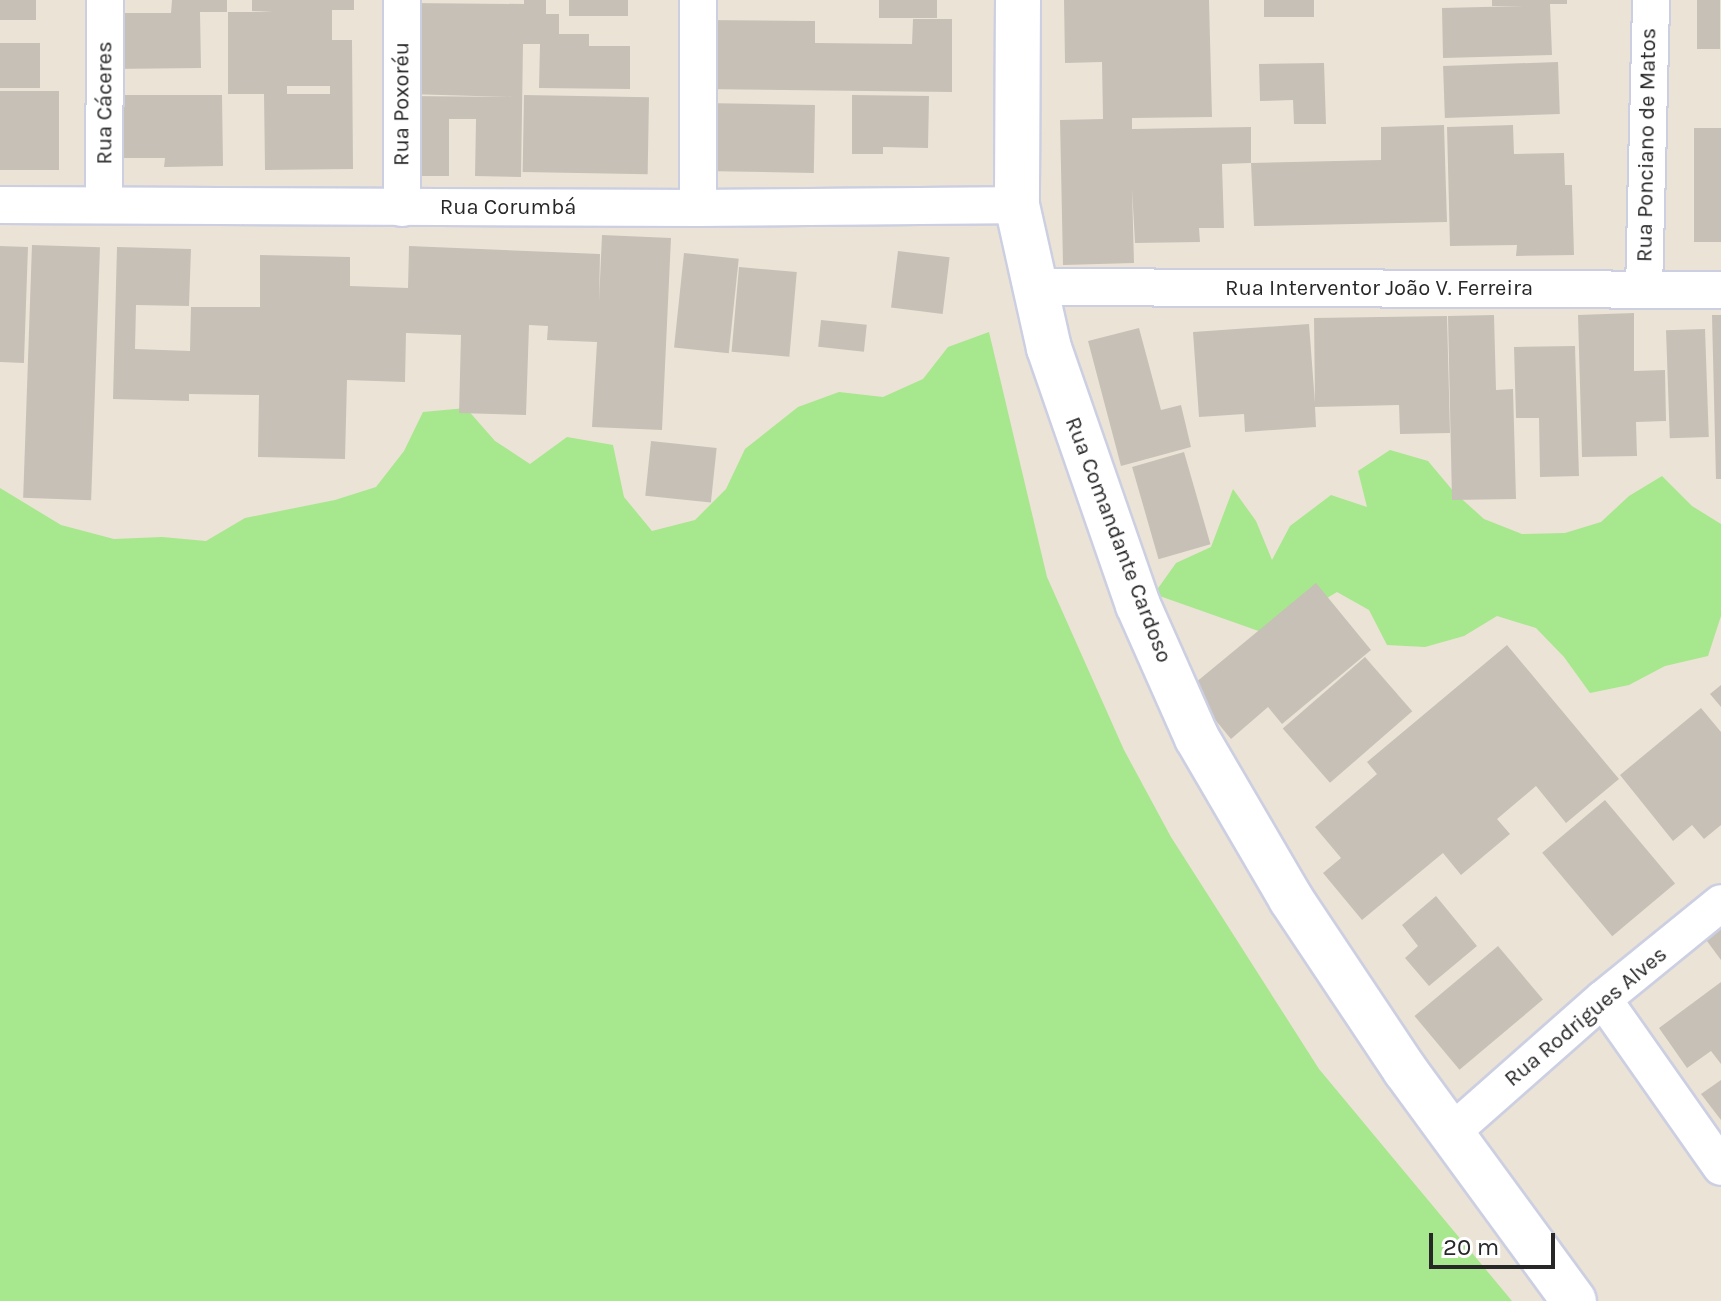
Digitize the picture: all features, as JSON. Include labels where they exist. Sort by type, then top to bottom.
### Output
[{"type":"street","name":"Rua Cáceres","points":[[104,205],[105,0]]},
{"type":"street","name":"Rua Poxoréu","points":[[402,0],[402,208]]},
{"type":"street","points":[[698,0],[698,208]]},
{"type":"street","name":"Rua Comandante Cardoso","points":[[1018,0],[1017,205],[1049,348],[1089,471],[1138,605],[1197,738],[1241,818],[1339,975],[1574,1301]]},
{"type":"street","name":"Rua Ponciano de Matos","points":[[1644,290],[1651,0]]},
{"type":"street","name":"Rua Corumbá","points":[[0,205],[402,208],[1017,205]]},
{"type":"street","name":"Rua Interventor João V. Ferreira","points":[[1036,287],[1721,290]]},
{"type":"street","name":"Rua Rodrigues Alves","points":[[1452,1132],[1603,999],[1721,903]]},
{"type":"street","points":[[1603,999],[1721,1167]]},
{"type":"green space","points":[[989,332],[1047,577],[1124,750],[1171,837],[1319,1069],[1512,1301],[0,1301],[0,488],[61,525],[114,539],[162,537],[206,541],[245,518],[335,500],[376,487],[404,451],[423,412],[466,408],[495,441],[530,464],[567,437],[613,445],[624,497],[652,531],[695,520],[726,489],[745,449],[798,407],[839,392],[883,397],[923,379],[948,347]]},
{"type":"green space","points":[[1390,450],[1428,461],[1454,492],[1484,519],[1522,534],[1565,533],[1601,522],[1629,496],[1662,476],[1692,506],[1721,524],[1721,616],[1708,656],[1665,666],[1629,685],[1590,693],[1564,657],[1536,628],[1497,616],[1464,636],[1425,647],[1387,645],[1369,610],[1337,592],[1267,634],[1154,594],[1176,563],[1211,547],[1233,489],[1256,521],[1272,560],[1290,526],[1331,495],[1367,507],[1358,471]]},
{"type":"building","points":[[0,0],[36,0],[36,20],[0,20]]},
{"type":"building","points":[[172,0],[227,0],[227,12],[200,12],[201,68],[109,69],[108,13],[171,13]]},
{"type":"building","points":[[252,0],[354,0],[354,10],[332,10],[332,40],[352,40],[353,169],[265,170],[264,94],[228,94],[228,12],[273,12],[252,11]],"holes":[[[287,86],[330,86],[330,94],[287,94]]]},
{"type":"building","points":[[524,0],[546,0],[546,14],[559,14],[559,34],[589,34],[589,46],[630,46],[630,89],[539,88],[540,44],[523,44],[521,177],[475,176],[476,119],[449,119],[449,176],[406,176],[407,96],[513,97],[408,94],[409,3],[524,4]]},
{"type":"building","points":[[569,0],[628,0],[628,16],[569,16]]},
{"type":"building","points":[[879,0],[937,0],[937,18],[879,18]]},
{"type":"building","points":[[1064,0],[1209,0],[1212,117],[1132,118],[1132,129],[1251,127],[1251,163],[1222,164],[1224,228],[1199,228],[1200,242],[1135,243],[1132,188],[1134,263],[1063,265],[1060,120],[1103,119],[1102,62],[1065,63]]},
{"type":"building","points":[[1264,0],[1314,0],[1314,17],[1264,17]]},
{"type":"building","points":[[1492,0],[1567,0],[1567,4],[1550,4],[1552,55],[1443,58],[1442,8],[1524,6],[1492,6]]},
{"type":"building","points":[[1697,0],[1720,0],[1720,49],[1697,49]]},
{"type":"building","points":[[913,19],[952,19],[952,92],[700,89],[700,20],[815,21],[815,43],[912,44]]},
{"type":"building","points":[[0,43],[40,43],[40,88],[0,88]]},
{"type":"building","points":[[1558,62],[1560,114],[1445,118],[1443,66]]},
{"type":"building","points":[[1324,63],[1326,124],[1294,124],[1293,100],[1260,101],[1259,64]]},
{"type":"building","points":[[0,91],[59,91],[59,170],[0,170]]},
{"type":"building","points":[[109,95],[222,95],[223,166],[164,167],[165,158],[110,158]]},
{"type":"building","points":[[524,95],[649,97],[648,174],[523,172]]},
{"type":"building","points":[[852,95],[929,96],[928,148],[883,147],[883,154],[852,154]]},
{"type":"building","points":[[701,103],[815,105],[814,173],[700,171]]},
{"type":"building","points":[[1444,125],[1447,222],[1254,226],[1251,163],[1381,160],[1381,127]]},
{"type":"building","points":[[1513,125],[1514,154],[1564,153],[1565,185],[1572,185],[1574,255],[1516,256],[1517,245],[1450,246],[1447,127]]},
{"type":"building","points":[[1694,128],[1721,128],[1721,242],[1694,242]]},
{"type":"building","points":[[602,235],[671,238],[662,430],[592,427],[597,342],[547,340],[548,326],[529,325],[526,415],[459,413],[461,335],[406,333],[405,382],[347,380],[345,459],[258,457],[259,395],[189,394],[189,401],[113,399],[117,247],[191,249],[189,306],[136,305],[135,349],[190,351],[191,307],[260,307],[260,255],[350,257],[350,286],[408,288],[409,246],[600,254],[599,302]]},
{"type":"building","points":[[32,245],[100,247],[91,500],[23,498]]},
{"type":"building","points":[[0,246],[28,247],[24,363],[0,362]]},
{"type":"building","points":[[898,251],[950,257],[943,314],[891,308]]},
{"type":"building","points":[[684,253],[739,259],[729,353],[674,347]]},
{"type":"building","points":[[739,267],[797,272],[789,357],[732,352]]},
{"type":"building","points":[[1634,313],[1634,371],[1665,370],[1666,421],[1636,422],[1637,456],[1582,457],[1578,315]]},
{"type":"building","points":[[1494,315],[1496,390],[1513,389],[1516,499],[1452,500],[1448,316]]},
{"type":"building","points":[[1712,315],[1721,315],[1721,479],[1716,479]]},
{"type":"building","points":[[1447,316],[1450,433],[1400,434],[1399,405],[1315,407],[1316,427],[1245,432],[1244,414],[1199,417],[1193,332],[1309,324],[1315,403],[1314,318]]},
{"type":"building","points":[[821,320],[867,325],[864,352],[818,347]]},
{"type":"building","points":[[1139,328],[1161,410],[1181,405],[1191,447],[1121,466],[1088,341]]},
{"type":"building","points":[[1705,329],[1709,437],[1670,438],[1666,330]]},
{"type":"building","points":[[1575,346],[1579,476],[1540,477],[1539,418],[1516,418],[1514,347]]},
{"type":"building","points":[[651,441],[717,448],[711,503],[645,496]]},
{"type":"building","points":[[1184,452],[1210,544],[1159,559],[1132,467]]},
{"type":"building","points":[[1316,583],[1371,650],[1282,724],[1268,707],[1231,739],[1189,688]]},
{"type":"building","points":[[1507,645],[1619,779],[1566,823],[1536,786],[1497,819],[1510,834],[1461,875],[1443,853],[1362,920],[1323,873],[1341,858],[1315,827],[1377,774],[1367,762]]},
{"type":"building","points":[[1365,657],[1412,711],[1330,783],[1283,729]]},
{"type":"building","points":[[1721,685],[1721,707],[1710,694]]},
{"type":"building","points":[[1701,708],[1721,732],[1721,825],[1704,839],[1692,825],[1673,841],[1620,775]]},
{"type":"building","points":[[1605,800],[1675,883],[1612,936],[1542,853]]},
{"type":"building","points":[[1436,896],[1477,946],[1429,986],[1405,958],[1418,946],[1402,925]]},
{"type":"building","points":[[1721,924],[1721,960],[1704,937]]},
{"type":"building","points":[[1498,946],[1543,1000],[1459,1070],[1415,1016]]},
{"type":"building","points":[[1721,982],[1721,1064],[1711,1051],[1687,1068],[1659,1028]]},
{"type":"building","points":[[1721,1080],[1721,1120],[1701,1094]]}]
